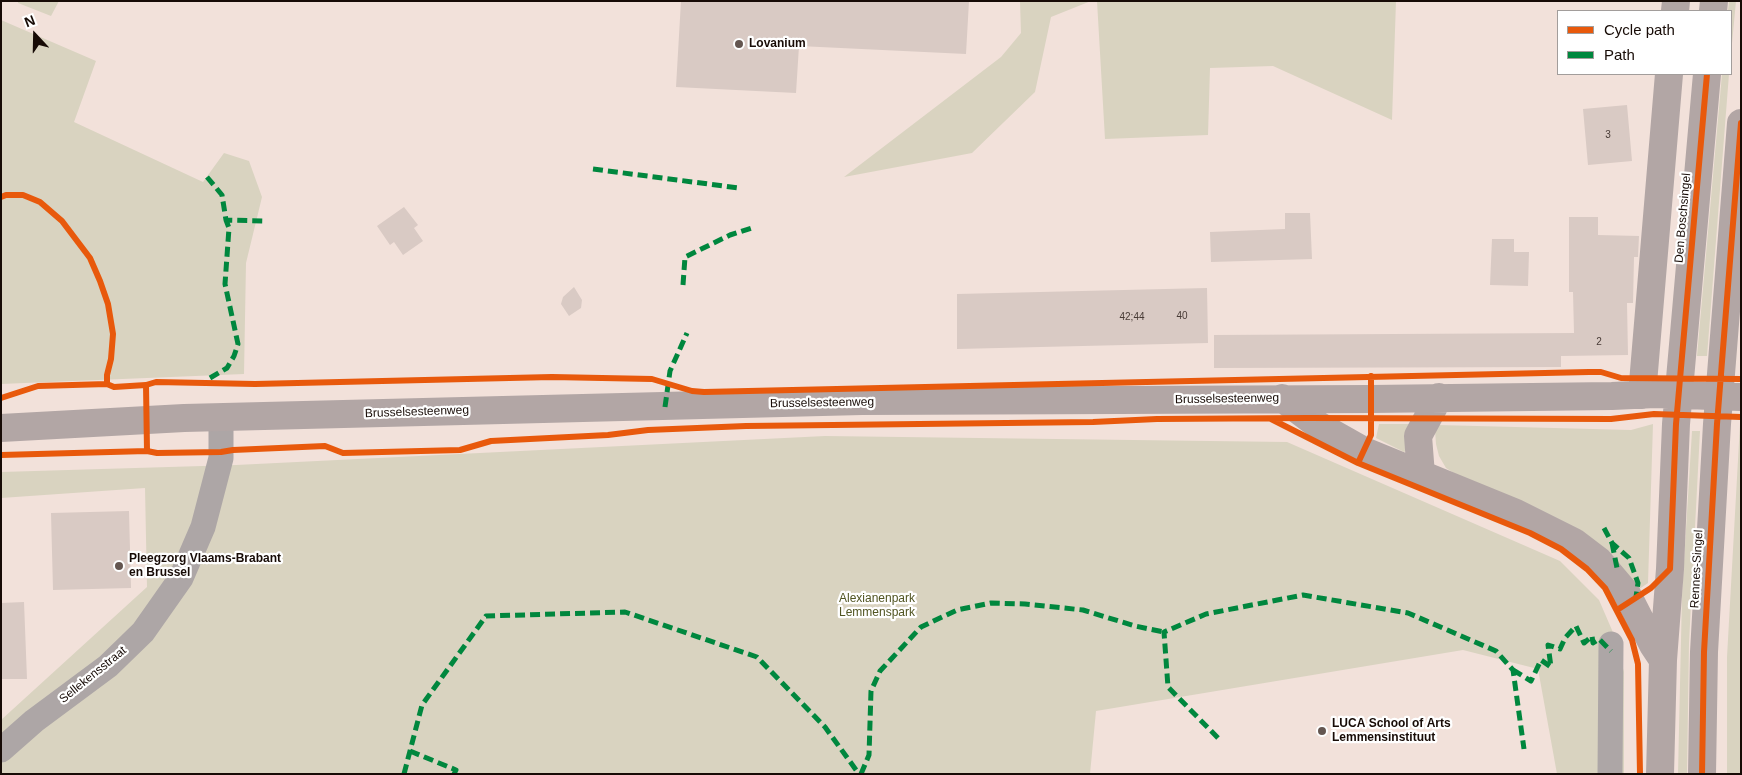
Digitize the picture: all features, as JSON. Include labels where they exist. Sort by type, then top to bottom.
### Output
[{"type":"main road","points":[[1642,394],[1670,75]]},
{"type":"main road","name":"Den Boschsingel","points":[[1663,660],[1670,569],[1676,424],[1707,75]]},
{"type":"main road","name":"Rennes-Singel","points":[[1702,774],[1704,652],[1717,424],[1741,123]]},
{"type":"main road","name":"Brusselsesteenweg","points":[[1,428],[157,419],[862,401],[1060,402],[1282,398],[1612,396],[1642,394],[1741,396]]},
{"type":"main road","points":[[1282,398],[1318,425],[1364,451],[1516,513],[1574,542],[1599,561],[1627,594],[1663,660],[1660,774]]},
{"type":"main road","points":[[1421,475],[1418,436],[1440,398]]},
{"type":"street","name":"Sellekensstraat","points":[[1,750],[34,721],[108,666],[144,632],[180,578],[203,526],[221,458],[221,418]]},
{"type":"street","points":[[1610,774],[1611,644]]},
{"type":"green space","points":[[18,1],[59,1],[51,16],[18,3]]},
{"type":"green space","points":[[1020,1],[1091,1],[1051,17],[1035,92],[972,153],[844,177],[1001,57],[1021,33]]},
{"type":"green space","points":[[1097,1],[1396,1],[1392,120],[1273,66],[1210,68],[1208,135],[1105,139]]},
{"type":"green space","points":[[1729,1],[1736,1],[1732,43],[1732,10],[1728,10]]},
{"type":"green space","points":[[1,20],[96,61],[74,122],[203,182],[224,153],[249,161],[262,197],[246,263],[244,374],[1,384]]},
{"type":"green space","points":[[1722,75],[1729,75],[1707,356],[1697,356]]},
{"type":"green space","points":[[1379,424],[1411,424],[1406,451],[1404,452],[1376,438]]},
{"type":"green space","points":[[1653,424],[1648,583],[1635,592],[1446,468],[1439,456],[1435,430],[1438,425],[1631,430]]},
{"type":"green space","points":[[1740,424],[1741,774],[1727,774],[1727,657]]},
{"type":"green space","points":[[1692,431],[1700,431],[1689,643],[1687,774],[1678,774],[1682,595]]},
{"type":"green space","name":"Alexianenpark Lemmenspark","points":[[825,436],[1287,442],[1560,561],[1599,600],[1615,637],[1624,672],[1624,774],[1557,774],[1538,669],[1463,650],[1096,711],[1090,774],[1,774],[1,720],[147,587],[145,488],[1,498],[1,472],[236,465]]},
{"type":"building","points":[[681,1],[969,1],[966,54],[799,46],[796,93],[676,87]]},
{"type":"building","points":[[1627,105],[1632,161],[1588,165],[1583,109]]},
{"type":"building","points":[[404,207],[418,225],[414,228],[423,241],[403,255],[394,242],[390,245],[377,226]]},
{"type":"building","points":[[1285,213],[1310,213],[1312,259],[1211,262],[1210,232],[1285,229]]},
{"type":"building","points":[[1569,217],[1598,217],[1598,235],[1639,236],[1638,257],[1634,257],[1633,303],[1627,303],[1628,355],[1561,356],[1561,367],[1214,368],[1214,335],[1574,333],[1573,292],[1569,292]]},
{"type":"building","points":[[1492,239],[1514,239],[1514,252],[1529,252],[1528,286],[1490,285]]},
{"type":"building","points":[[574,287],[582,300],[581,308],[569,316],[561,304],[563,297]]},
{"type":"building","points":[[1207,288],[1208,343],[957,349],[957,294]]},
{"type":"building","points":[[129,511],[131,588],[53,590],[51,513]]},
{"type":"building","points":[[24,602],[27,679],[1,679],[1,603]]},
{"type":"marked path","points":[[593,169],[739,188]]},
{"type":"marked path","points":[[207,177],[222,195],[226,220],[265,221]]},
{"type":"marked path","points":[[210,378],[227,368],[238,344],[225,284],[229,228],[226,220]]},
{"type":"marked path","points":[[683,285],[685,257],[730,235],[752,228]]},
{"type":"marked path","points":[[665,407],[670,371],[687,333]]},
{"type":"marked path","points":[[1604,528],[1612,543],[1629,558],[1638,583],[1636,597]]},
{"type":"marked path","points":[[1612,543],[1617,568]]},
{"type":"marked path","points":[[1218,738],[1168,687],[1164,632],[1206,614],[1303,595],[1408,613],[1496,651],[1513,670],[1524,749]]},
{"type":"marked path","points":[[861,774],[869,755],[871,691],[880,671],[921,627],[957,610],[991,603],[1025,604],[1083,610],[1135,626],[1164,632]]},
{"type":"marked path","points":[[404,774],[422,705],[486,616],[625,612],[757,657],[825,727],[859,774]]},
{"type":"marked path","points":[[1513,670],[1531,681],[1541,660],[1551,667],[1548,645],[1560,649],[1565,638],[1576,626],[1584,643],[1592,636],[1593,643],[1599,639],[1611,651]]},
{"type":"marked path","points":[[410,751],[456,770],[454,774]]},
{"type":"cycle path","points":[[1617,610],[1651,588],[1670,569],[1676,424],[1707,75]]},
{"type":"cycle path","points":[[1702,774],[1704,652],[1717,424],[1741,123]]},
{"type":"cycle path","points":[[1,197],[6,195],[23,195],[40,202],[62,221],[90,258],[108,304],[113,334],[107,384]]},
{"type":"cycle path","points":[[1,398],[38,386],[107,384],[114,387],[146,385],[156,382],[255,384],[552,377],[652,379],[692,391],[704,392],[1589,372],[1601,372],[1621,378],[1741,379]]},
{"type":"cycle path","points":[[1358,463],[1371,435],[1371,376]]},
{"type":"cycle path","points":[[146,385],[147,451]]},
{"type":"cycle path","points":[[1,455],[147,451],[157,453],[221,452],[325,446],[343,453],[460,450],[491,441],[608,435],[648,430],[746,426],[1093,422],[1157,419],[1611,419],[1654,414],[1741,417]]},
{"type":"cycle path","points":[[1271,419],[1358,463],[1530,533],[1561,549],[1587,569],[1605,588],[1632,640],[1638,664],[1640,774]]},
{"type":"place","name":"Lovanium","points":[[739,44]]},
{"type":"place","name":"Pleegzorg Vlaams-Brabant en Brussel","points":[[119,566]]},
{"type":"place","name":"LUCA School of Arts Lemmensinstituut","points":[[1322,731]]}]
